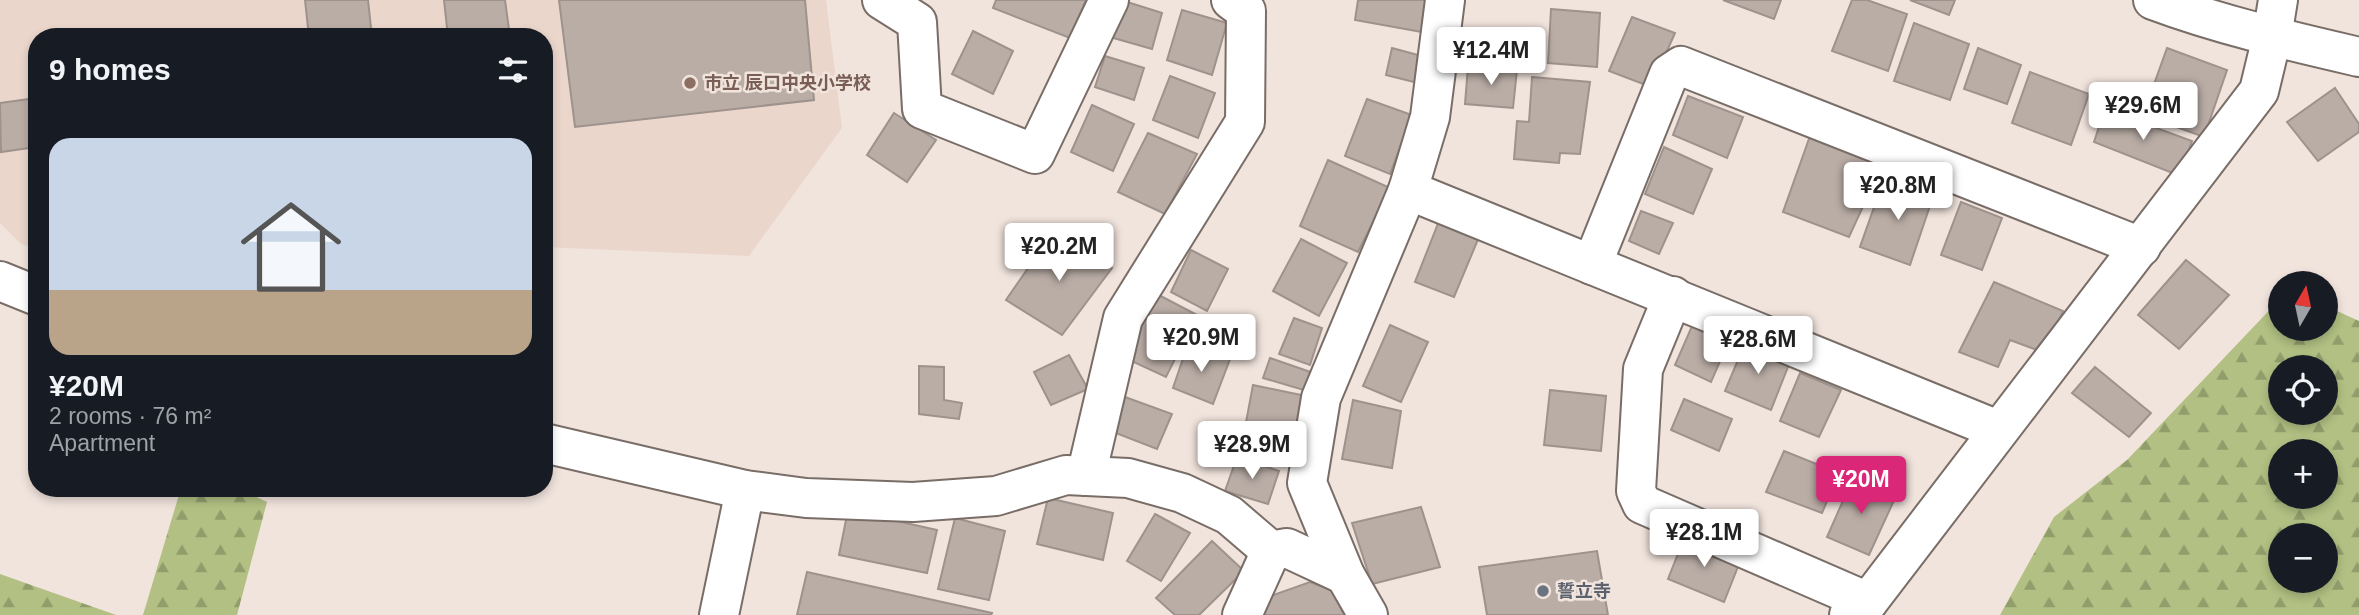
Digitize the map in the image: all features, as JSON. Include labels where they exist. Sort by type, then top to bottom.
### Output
[{"type":"street","points":[[882,0],[917,22],[922,108],[1035,154],[1109,0]]},
{"type":"street","points":[[1086,476],[1123,318],[1245,122],[1246,11],[1231,0]]},
{"type":"street","points":[[1368,615],[1345,575],[1307,483],[1321,398],[1408,190],[1430,117],[1445,0]]},
{"type":"street","points":[[2153,0],[2178,10],[2272,37],[2359,57]]},
{"type":"street","points":[[1673,296],[1643,369],[1636,491],[1642,504],[1858,608],[2141,247],[2259,91],[2278,0]]},
{"type":"street","points":[[1592,265],[1669,74],[1681,66],[2141,247]]},
{"type":"street","points":[[1408,190],[1998,430]]},
{"type":"street","points":[[0,281],[28,292]]},
{"type":"street","points":[[553,445],[745,490],[806,498],[913,502],[996,496],[1066,475],[1128,478],[1182,493],[1229,515],[1271,551]]},
{"type":"street","points":[[719,615],[745,490]]},
{"type":"street","points":[[1271,551],[1287,548],[1345,575]]},
{"type":"street","points":[[1242,615],[1271,551]]},
{"type":"shaded area","name":"市立 辰口中央小学校","points":[[0,0],[826,0],[842,128],[749,256],[553,247],[553,28],[28,28],[28,246],[21,244],[0,223]]},
{"type":"green space","points":[[2338,311],[2359,321],[2359,615],[2000,615],[2054,517],[2127,460],[2268,312],[2268,341],[2338,341]]},
{"type":"green space","points":[[178,497],[257,497],[267,502],[237,615],[143,615]]},
{"type":"green space","points":[[0,574],[116,615],[0,615]]},
{"type":"building","points":[[305,0],[368,0],[371,28],[308,28]]},
{"type":"building","points":[[444,0],[505,0],[509,28],[447,28]]},
{"type":"building","points":[[559,0],[805,0],[814,100],[575,127]]},
{"type":"building","points":[[996,0],[1086,0],[1070,38],[993,8]]},
{"type":"building","points":[[1121,0],[1162,13],[1152,49],[1110,37]]},
{"type":"building","points":[[1358,0],[1428,0],[1422,32],[1355,20]]},
{"type":"building","points":[[1723,0],[1781,0],[1774,19]]},
{"type":"building","points":[[1852,0],[1867,0],[1907,14],[1888,71],[1832,51]]},
{"type":"building","points":[[1910,0],[1955,0],[1949,15]]},
{"type":"building","points":[[1551,9],[1600,13],[1597,67],[1548,63]]},
{"type":"building","points":[[1182,10],[1227,23],[1212,75],[1167,60]]},
{"type":"building","points":[[1632,17],[1675,33],[1651,87],[1609,71]]},
{"type":"building","points":[[1914,23],[1969,44],[1950,100],[1894,81]]},
{"type":"building","points":[[973,31],[1013,51],[993,94],[952,74]]},
{"type":"building","points":[[1392,48],[1429,58],[1422,84],[1386,75]]},
{"type":"building","points":[[1978,48],[2021,65],[2007,104],[1964,89]]},
{"type":"building","points":[[2167,48],[2227,70],[2204,137],[2143,115]]},
{"type":"building","points":[[1105,56],[1144,68],[1134,100],[1095,87]]},
{"type":"building","points":[[1468,66],[1517,70],[1513,108],[1465,104]]},
{"type":"building","points":[[2030,72],[2089,94],[2071,145],[2012,123]]},
{"type":"building","points":[[1170,76],[1215,93],[1198,138],[1153,120]]},
{"type":"building","points":[[1532,77],[1590,82],[1580,154],[1560,153],[1559,163],[1514,159],[1517,121],[1529,122]]},
{"type":"building","points":[[2335,88],[2359,124],[2359,132],[2318,161],[2287,122]]},
{"type":"building","points":[[1688,96],[1743,117],[1727,158],[1673,135]]},
{"type":"building","points":[[28,99],[28,148],[1,152],[0,103]]},
{"type":"building","points":[[1367,99],[1412,115],[1390,174],[1345,156]]},
{"type":"building","points":[[1092,105],[1134,124],[1113,171],[1071,152]]},
{"type":"building","points":[[2105,109],[2192,141],[2180,176],[2094,142]]},
{"type":"building","points":[[894,113],[936,140],[907,182],[867,155]]},
{"type":"building","points":[[1148,133],[1197,154],[1165,214],[1118,192]]},
{"type":"building","points":[[1810,136],[1882,165],[1849,237],[1783,212]]},
{"type":"building","points":[[1664,147],[1712,169],[1693,214],[1645,194]]},
{"type":"building","points":[[1328,160],[1390,188],[1358,252],[1300,226]]},
{"type":"building","points":[[1902,178],[1935,191],[1910,265],[1860,247],[1879,193],[1896,200]]},
{"type":"building","points":[[1961,202],[2002,218],[1982,270],[1941,255]]},
{"type":"building","points":[[1641,211],[1673,223],[1659,254],[1629,241]]},
{"type":"building","points":[[1439,221],[1479,237],[1454,297],[1415,282]]},
{"type":"building","points":[[1055,229],[1112,268],[1062,335],[1006,300]]},
{"type":"building","points":[[1301,239],[1347,263],[1319,316],[1273,291]]},
{"type":"building","points":[[1191,250],[1228,269],[1207,311],[1171,292]]},
{"type":"building","points":[[2186,260],[2229,295],[2179,349],[2138,315]]},
{"type":"building","points":[[1994,282],[2063,311],[2045,353],[2010,340],[1998,367],[1959,352]]},
{"type":"building","points":[[1153,292],[1197,315],[1166,377],[1123,357]]},
{"type":"building","points":[[1294,318],[1322,328],[1310,365],[1279,354]]},
{"type":"building","points":[[1390,325],[1428,342],[1401,402],[1363,386]]},
{"type":"building","points":[[1692,326],[1728,343],[1711,382],[1675,365]]},
{"type":"building","points":[[1745,343],[1791,359],[1771,410],[1725,391]]},
{"type":"building","points":[[1188,344],[1230,359],[1213,404],[1173,388]]},
{"type":"building","points":[[1069,355],[1088,389],[1051,405],[1034,372]]},
{"type":"building","points":[[1270,358],[1319,375],[1314,393],[1263,378]]},
{"type":"building","points":[[919,366],[944,367],[944,400],[962,403],[959,419],[919,414]]},
{"type":"building","points":[[2095,367],[2151,413],[2129,437],[2072,393]]},
{"type":"building","points":[[1800,373],[1841,390],[1819,437],[1780,421]]},
{"type":"building","points":[[1253,385],[1311,397],[1299,462],[1241,449]]},
{"type":"building","points":[[1550,390],[1606,396],[1601,451],[1544,445]]},
{"type":"building","points":[[1125,397],[1172,414],[1157,449],[1113,432]]},
{"type":"building","points":[[1684,399],[1732,419],[1719,451],[1671,430]]},
{"type":"building","points":[[1353,400],[1401,411],[1392,468],[1342,459]]},
{"type":"building","points":[[1784,451],[1839,473],[1822,513],[1766,492]]},
{"type":"building","points":[[1237,457],[1279,471],[1268,504],[1225,491]]},
{"type":"building","points":[[1853,478],[1896,496],[1869,555],[1827,537]]},
{"type":"building","points":[[1048,498],[1113,513],[1103,560],[1037,544]]},
{"type":"building","points":[[1421,507],[1440,567],[1372,584],[1352,523]]},
{"type":"building","points":[[848,510],[937,530],[927,573],[839,555]]},
{"type":"building","points":[[1155,514],[1190,533],[1161,581],[1127,561]]},
{"type":"building","points":[[955,518],[1005,531],[989,600],[938,589]]},
{"type":"building","points":[[1685,536],[1741,559],[1724,602],[1668,579]]},
{"type":"building","points":[[1212,541],[1244,571],[1199,615],[1175,615],[1156,598]]},
{"type":"building","name":"誓立寺","points":[[1597,551],[1608,615],[1487,615],[1479,567]]},
{"type":"building","points":[[807,572],[992,613],[797,615]]},
{"type":"building","points":[[1310,582],[1333,591],[1344,615],[1259,615],[1254,602]]},
{"type":"place","name":"市立 辰口中央小学校","points":[[690,83]]},
{"type":"place","name":"誓立寺","points":[[1543,591]]}]
